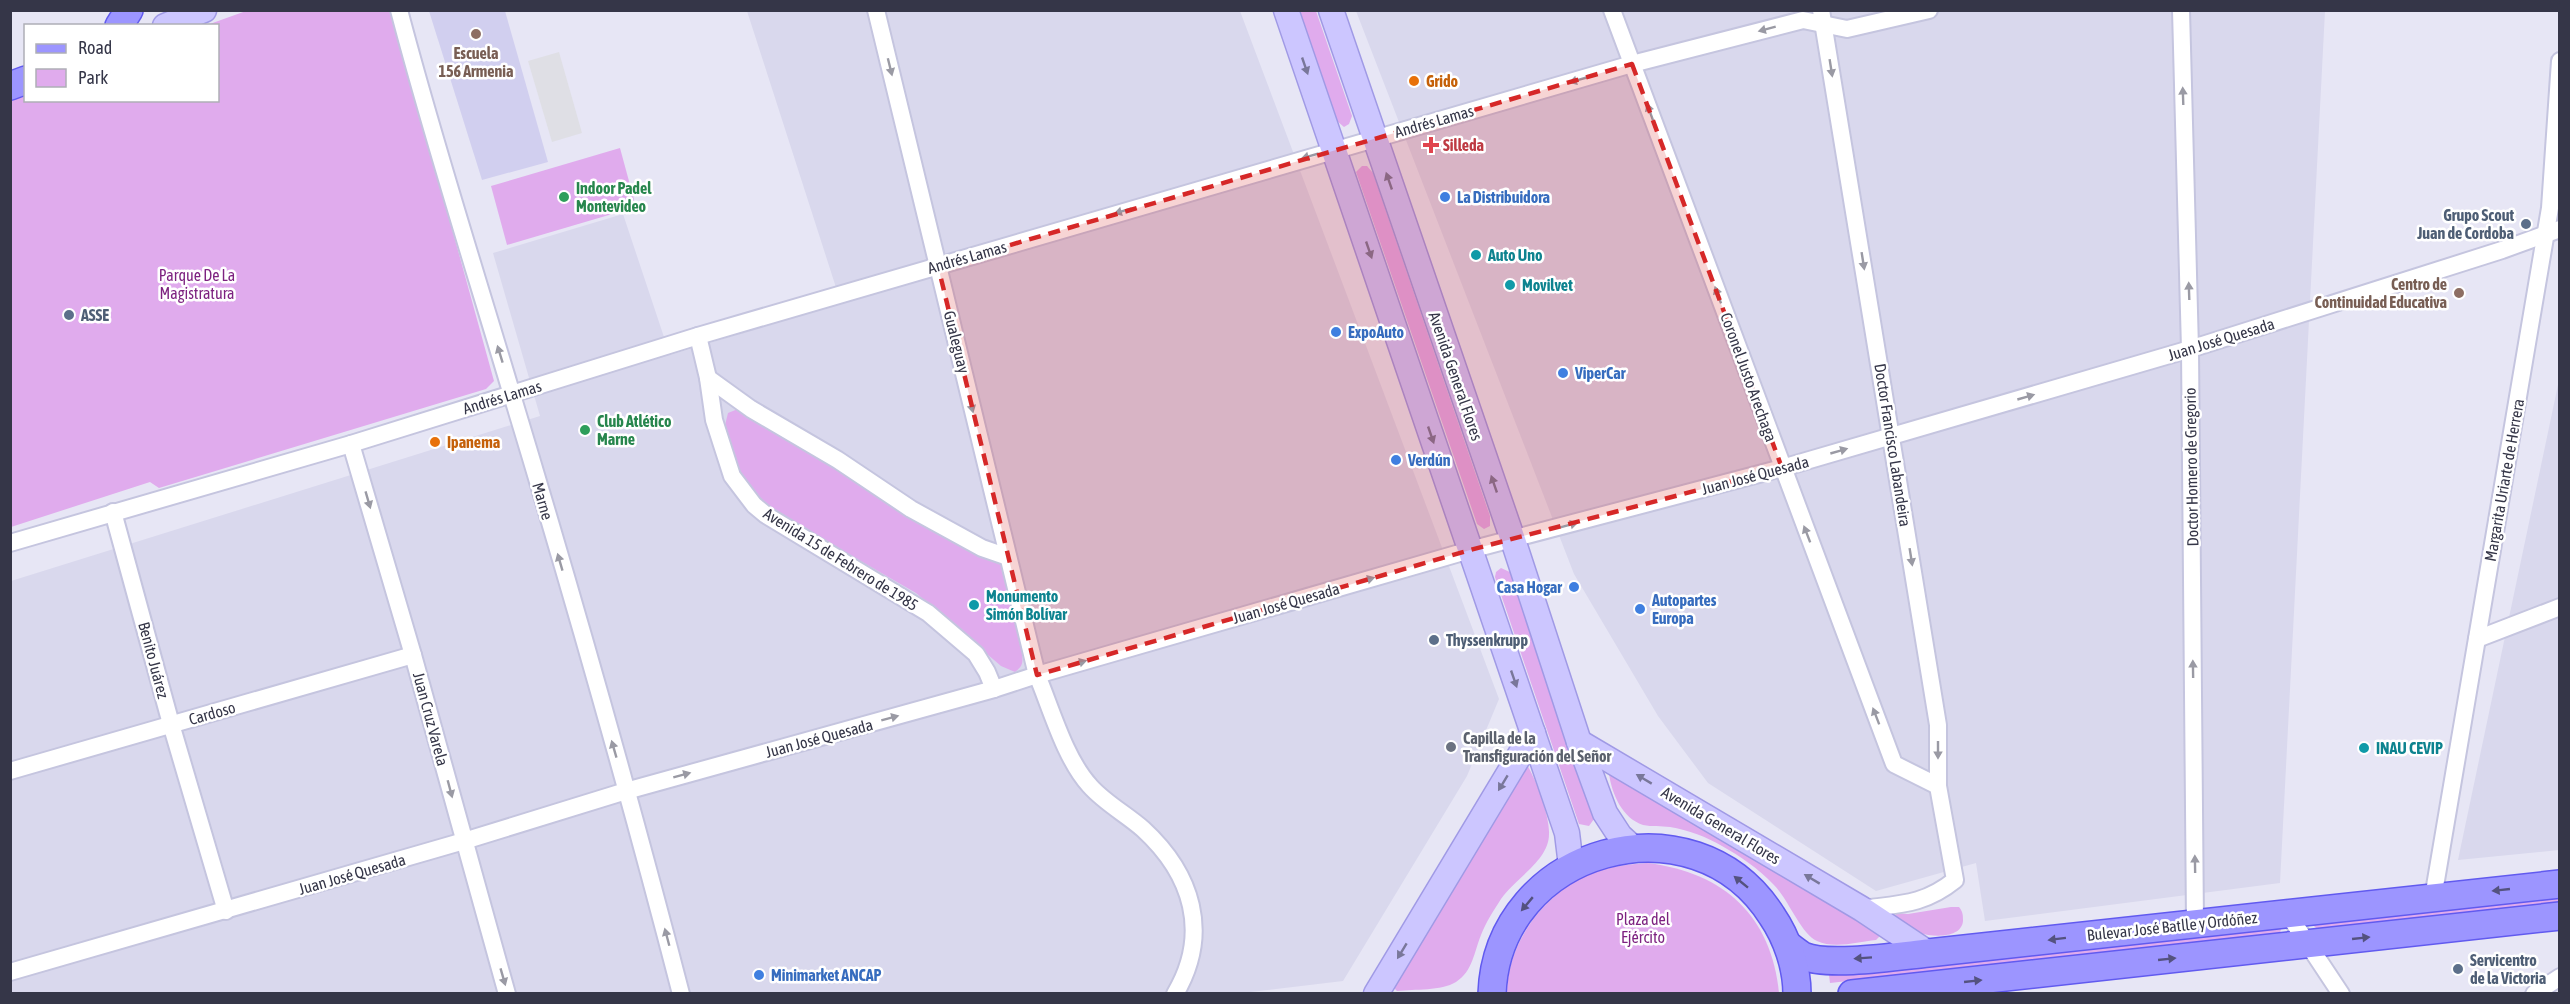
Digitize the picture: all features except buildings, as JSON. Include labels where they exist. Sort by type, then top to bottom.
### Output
[{"type":"main road","points":[[120,24],[129,10]]},
{"type":"main road","points":[[170,24],[204,10]]},
{"type":"main road","points":[[1286,10],[1567,833],[1571,866]]},
{"type":"main road","name":"Avenida General Flores","points":[[1330,10],[1513,540],[1579,742],[1605,813],[1620,836],[1632,848]]},
{"type":"main road","points":[[1376,993],[1533,733]]},
{"type":"main road","name":"Avenida General Flores","points":[[1579,742],[1862,909],[1928,953]]},
{"type":"main road","points":[[1487,990],[1503,944],[1518,916],[1538,891],[1571,866],[1601,854],[1632,848],[1676,850],[1717,865],[1752,891],[1767,907],[1788,945],[1797,983],[1797,993]]},
{"type":"main road","name":"Bulevar José Batlle y Ordóñez","points":[[1788,945],[1804,956],[1817,959],[1928,953],[2559,884]]},
{"type":"main road","name":"Bulevar José Batlle y Ordóñez","points":[[1852,993],[1929,989],[2559,916]]},
{"type":"street","name":"Marne","points":[[399,10],[423,101],[512,394],[634,814],[681,993]]},
{"type":"street","name":"Gualeguay","points":[[876,10],[1037,675]]},
{"type":"street","name":"Coronel Justo Arechaga","points":[[1612,10],[1894,764],[1938,786]]},
{"type":"street","name":"Andrés Lamas","points":[[10,543],[351,444],[698,336],[1632,64],[1803,20],[1822,17],[1847,29],[1929,10]]},
{"type":"street","name":"Doctor Homero de Gregorio","points":[[2181,10],[2190,349],[2195,923]]},
{"type":"street","name":"Doctor Francisco Labandeira","points":[[1822,17],[1938,725],[1938,786],[1955,880],[1938,894],[1918,902],[1862,909]]},
{"type":"street","name":"Margarita Uriarte de Herrera","points":[[2433,898],[2477,639],[2553,231],[2550,208],[2559,62]]},
{"type":"street","name":"Juan José Quesada","points":[[10,972],[226,911],[626,791],[994,689],[1470,550],[1782,468],[1892,436],[2190,349],[2502,250],[2553,231]]},
{"type":"street","name":"Avenida 15 de Febrero de 1985","points":[[698,336],[708,378],[714,420],[732,476],[754,505],[766,515],[928,613],[976,654],[994,689]]},
{"type":"street","points":[[708,378],[751,409],[838,460],[911,509],[982,548],[1008,557]]},
{"type":"street","name":"Juan Cruz Varela","points":[[351,444],[413,655],[507,993]]},
{"type":"street","name":"Benito Juárez","points":[[113,512],[171,724],[226,911]]},
{"type":"street","points":[[2477,639],[2559,607]]},
{"type":"street","name":"Cardoso","points":[[10,771],[413,655]]},
{"type":"street","points":[[1037,675],[1057,727],[1080,773],[1090,786],[1160,846],[1171,860],[1190,895],[1193,912],[1191,946],[1185,971],[1175,993]]},
{"type":"street","points":[[2288,914],[2341,993]]},
{"type":"street","points":[[2534,993],[2559,976]]},
{"type":"highlighted area","points":[[1632,64],[1782,468],[1470,550],[1037,675],[938,266]]},
{"type":"shaded area","points":[[429,11],[505,11],[548,162],[482,180]]},
{"type":"shaded area","points":[[747,11],[1240,11],[1499,699],[1467,776],[1343,981],[1234,994],[11,994],[11,581],[540,416],[493,253],[623,214],[670,355],[841,303]]},
{"type":"shaded area","points":[[1356,11],[2325,11],[2280,883],[1985,921],[1976,863],[1876,891],[1708,783],[1658,716],[1574,574]]},
{"type":"shaded area","points":[[559,52],[582,133],[552,142],[528,61]]},
{"type":"shaded area","points":[[2559,380],[2559,850],[2458,860]]},
{"type":"green space","name":"Parque De La Magistratura","points":[[246,11],[392,11],[494,381],[486,389],[159,488],[150,482],[11,527],[10,100],[24,95],[24,102],[219,102],[219,24],[210,24]]},
{"type":"green space","points":[[1299,11],[1316,11],[1352,116],[1349,124],[1344,127],[1337,121]]},
{"type":"green space","name":"Indoor Padel Montevideo","points":[[620,148],[636,207],[507,245],[491,186]]},
{"type":"green space","points":[[1362,166],[1367,166],[1373,173],[1490,516],[1490,526],[1484,529],[1477,524],[1356,172]]},
{"type":"green space","points":[[738,409],[1000,564],[1022,653],[1020,668],[1015,672],[1001,666],[916,593],[769,508],[742,483],[724,429],[728,413]]},
{"type":"green space","points":[[1501,568],[1512,573],[1594,819],[1589,826],[1579,824],[1495,577],[1496,572]]},
{"type":"green space","points":[[1527,765],[1545,808],[1549,827],[1548,844],[1543,853],[1501,899],[1485,925],[1470,967],[1462,978],[1443,987],[1397,991],[1394,983]]},
{"type":"green space","points":[[1612,771],[1879,933],[1879,937],[1876,940],[1831,945],[1817,941],[1805,931],[1773,884],[1742,858],[1697,834],[1670,827],[1643,825],[1629,817],[1619,804],[1613,789],[1609,774]]},
{"type":"green space","name":"Plaza del Ejército","points":[[1648,863],[1675,868],[1699,877],[1721,888],[1739,903],[1754,920],[1766,941],[1774,965],[1779,993],[1507,994],[1514,954],[1534,919],[1547,903],[1580,879],[1598,871]]},
{"type":"green space","points":[[2559,895],[2559,903],[2317,929],[2314,926],[2314,923]]},
{"type":"green space","points":[[1959,907],[1963,921],[1960,928],[1947,935],[1918,933],[1893,918],[1897,913],[1908,914]]},
{"type":"green space","points":[[2279,925],[2280,933],[1830,983],[1829,975]]},
{"type":"place","name":"Escuela 156 Armenia","points":[[476,34]]},
{"type":"place","name":"Grido","points":[[1414,81]]},
{"type":"place","name":"Silleda","points":[[1431,145]]},
{"type":"place","name":"Indoor Padel Montevideo","points":[[564,197]]},
{"type":"place","name":"La Distribuidora","points":[[1445,197]]},
{"type":"place","name":"Grupo Scout Juan de Cordoba","points":[[2526,224]]},
{"type":"place","name":"Auto Uno","points":[[1476,255]]},
{"type":"place","name":"Movilvet","points":[[1510,285]]},
{"type":"place","name":"Centro de Continuidad Educativa","points":[[2459,293]]},
{"type":"place","name":"ASSE","points":[[69,315]]},
{"type":"place","name":"ExpoAuto","points":[[1336,332]]},
{"type":"place","name":"ViperCar","points":[[1563,373]]},
{"type":"place","name":"Club Atlético Marne","points":[[585,430]]},
{"type":"place","name":"Ipanema","points":[[435,442]]},
{"type":"place","name":"Verdún","points":[[1396,460]]},
{"type":"place","name":"Casa Hogar","points":[[1574,587]]},
{"type":"place","name":"Monumento Simón Bolívar","points":[[974,605]]},
{"type":"place","name":"Autopartes Europa","points":[[1640,609]]},
{"type":"place","name":"Thyssenkrupp","points":[[1434,640]]},
{"type":"place","name":"Capilla de la Transfiguración del Señor","points":[[1451,747]]},
{"type":"place","name":"INAU CEVIP","points":[[2364,748]]},
{"type":"place","name":"Servicentro de la Victoria","points":[[2458,969]]},
{"type":"place","name":"Minimarket ANCAP","points":[[759,975]]}]
